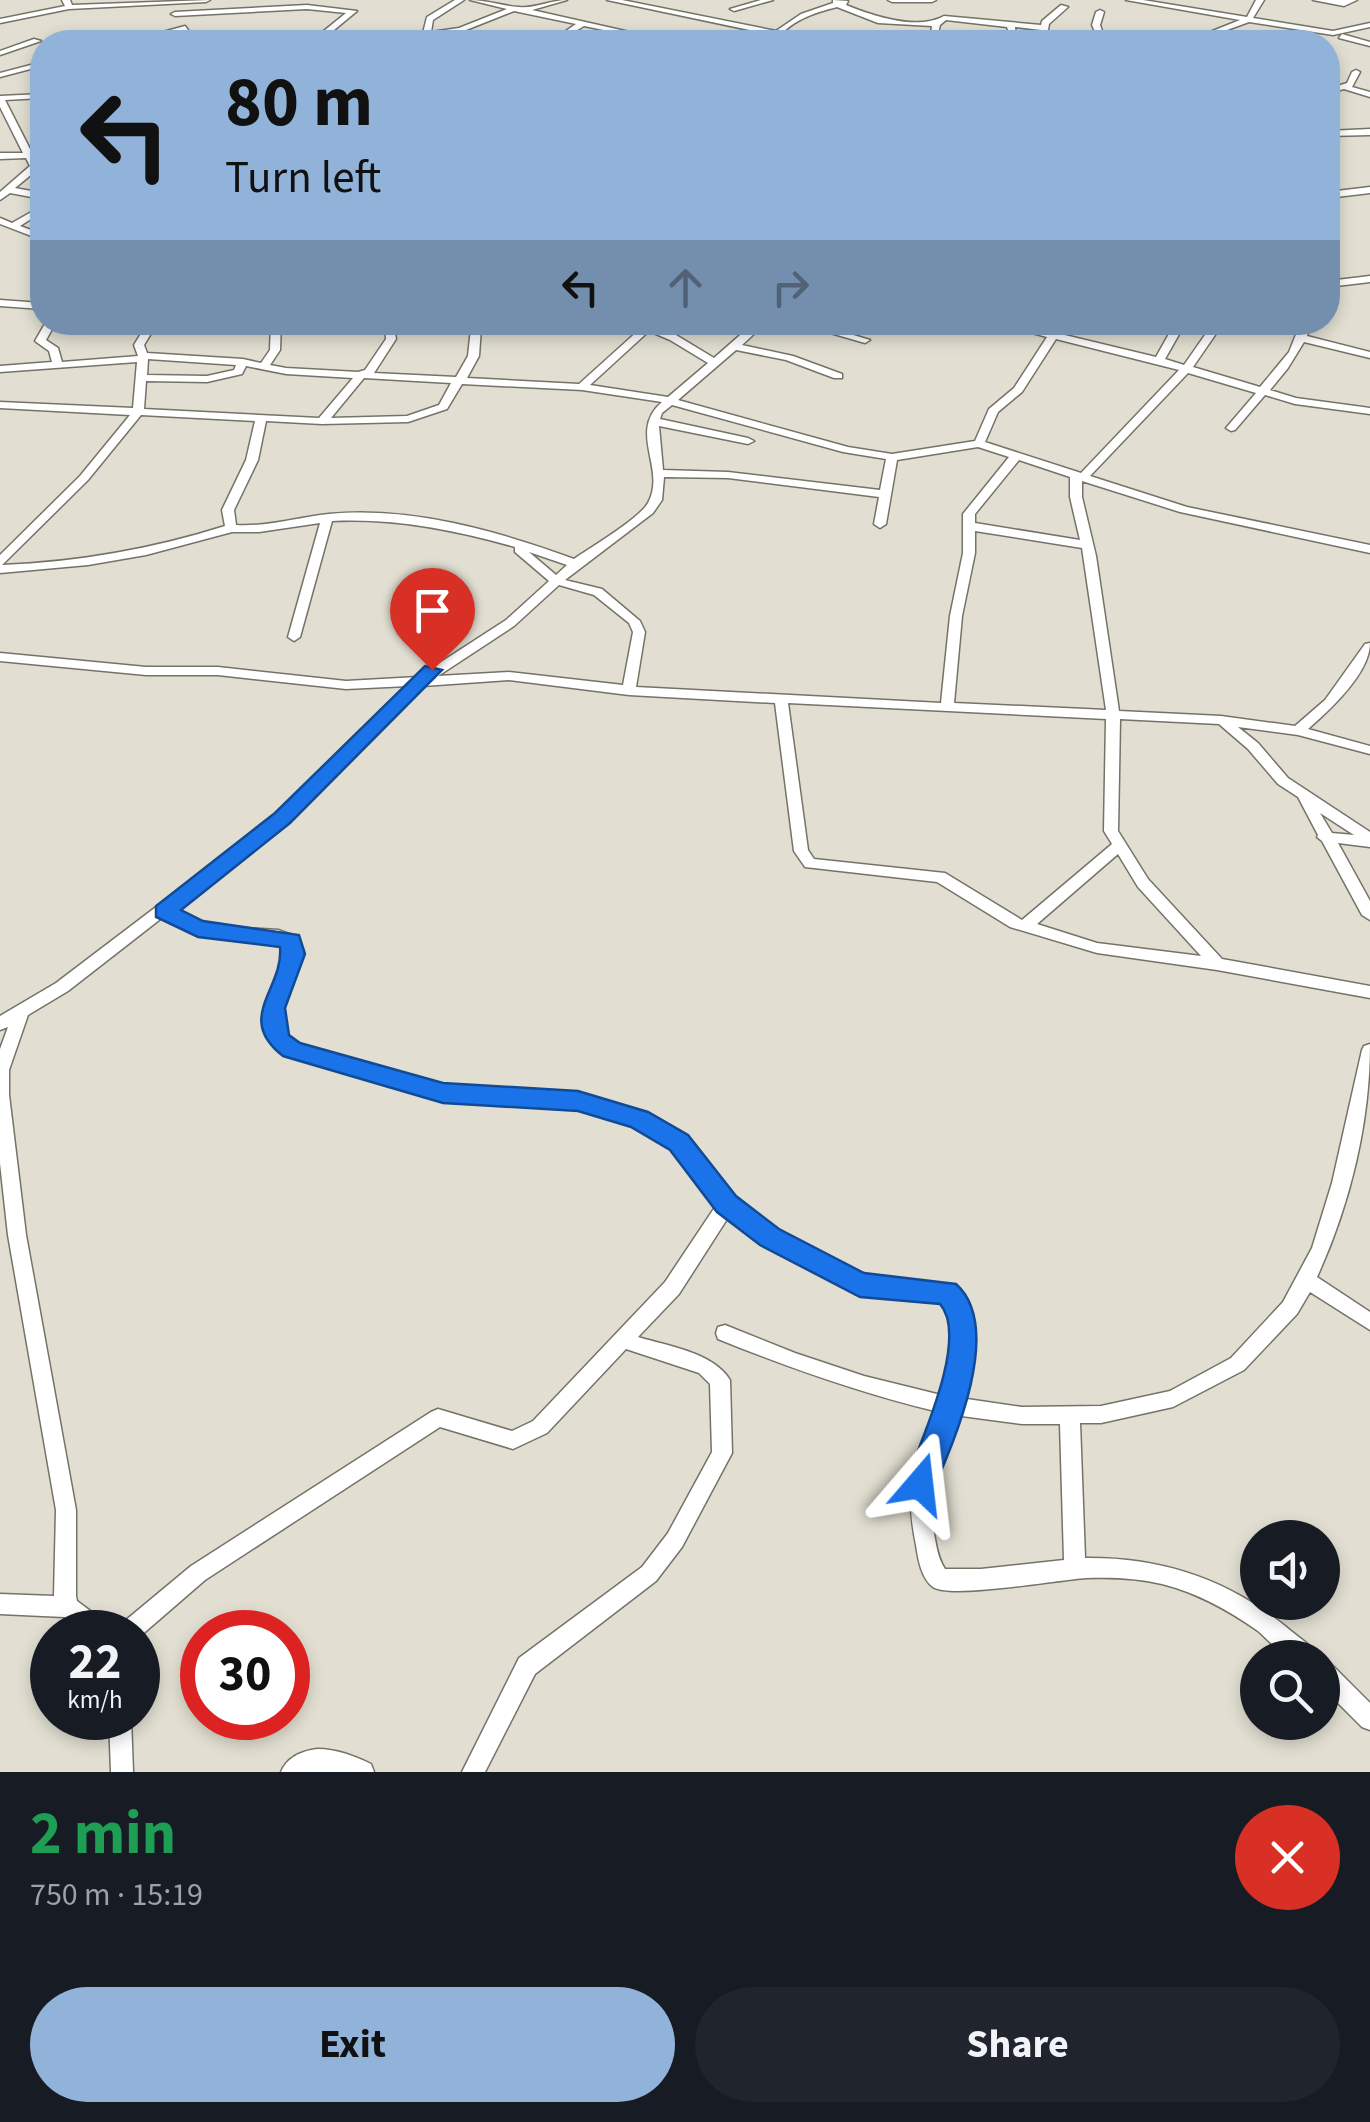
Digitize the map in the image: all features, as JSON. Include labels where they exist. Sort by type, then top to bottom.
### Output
[{"type":"street","points":[[0,22],[67,3],[206,0]]},
{"type":"street","points":[[428,30],[430,19],[460,0]]},
{"type":"street","points":[[474,0],[614,30]]},
{"type":"street","points":[[449,30],[563,0]]},
{"type":"street","points":[[611,0],[761,30]]},
{"type":"street","points":[[734,8],[769,0]]},
{"type":"street","points":[[782,30],[837,2],[858,0]]},
{"type":"street","points":[[892,0],[932,0]]},
{"type":"street","points":[[1130,0],[1316,30]]},
{"type":"street","points":[[1220,30],[1249,19],[1260,0]]},
{"type":"street","points":[[1317,0],[1344,4],[1353,0]]},
{"type":"street","points":[[169,2],[185,28],[177,30]]},
{"type":"street","points":[[837,2],[876,20],[1044,28],[1064,7]]},
{"type":"street","points":[[600,27],[628,4]]},
{"type":"street","points":[[937,30],[950,4]]},
{"type":"street","points":[[330,30],[363,6]]},
{"type":"street","points":[[175,14],[319,7],[352,11]]},
{"type":"street","points":[[1098,30],[1100,12]]},
{"type":"street","points":[[1009,24],[1014,13]]},
{"type":"street","points":[[30,16],[35,30]]},
{"type":"street","points":[[571,30],[583,22]]},
{"type":"street","points":[[1009,24],[1012,30]]},
{"type":"street","points":[[1340,32],[1370,25]]},
{"type":"street","points":[[1340,35],[1370,44]]},
{"type":"street","points":[[0,53],[30,47]]},
{"type":"street","points":[[0,75],[30,67]]},
{"type":"street","points":[[1346,87],[1356,72]]},
{"type":"street","points":[[1340,88],[1370,96]]},
{"type":"street","points":[[0,156],[30,155],[0,99],[30,97]]},
{"type":"street","points":[[1340,133],[1370,132]]},
{"type":"street","points":[[5,194],[30,174]]},
{"type":"street","points":[[1340,194],[1370,190]]},
{"type":"street","points":[[5,194],[30,195]]},
{"type":"street","points":[[4,223],[30,213]]},
{"type":"street","points":[[4,223],[30,233]]},
{"type":"street","points":[[1340,283],[1370,279]]},
{"type":"street","points":[[0,304],[30,305]]},
{"type":"street","points":[[43,335],[40,341],[54,350],[58,366]]},
{"type":"street","points":[[0,565],[84,478],[138,412],[142,358],[139,345],[145,335]]},
{"type":"street","points":[[266,365],[277,335]]},
{"type":"street","points":[[322,421],[385,350],[388,335]]},
{"type":"street","points":[[0,406],[322,421],[422,416],[442,407],[454,386],[466,378],[477,354],[476,335]]},
{"type":"street","points":[[582,386],[639,335]]},
{"type":"street","points":[[661,335],[713,362]]},
{"type":"street","points":[[0,1024],[62,987],[164,912],[282,818],[418,683],[510,623],[575,564],[652,508],[658,473],[652,421],[667,400],[750,335]]},
{"type":"street","points":[[846,335],[865,340]]},
{"type":"street","points":[[980,444],[992,411],[1018,390],[1047,335]]},
{"type":"street","points":[[1071,335],[1261,392],[1370,412]]},
{"type":"street","points":[[1159,361],[1174,335]]},
{"type":"street","points":[[1210,335],[1186,369],[1079,476],[1076,497],[1113,714],[1110,813],[1117,846],[1143,884],[1217,964]]},
{"type":"street","points":[[1230,428],[1303,335]]},
{"type":"street","points":[[1302,338],[1370,354]]},
{"type":"street","points":[[738,348],[790,358],[838,376]]},
{"type":"street","points":[[0,370],[142,358],[243,362],[286,371],[582,386],[667,400],[832,446],[892,457],[980,444],[1184,510],[1370,549]]},
{"type":"street","points":[[141,378],[222,377],[238,372],[243,362]]},
{"type":"street","points":[[231,528],[228,510],[256,449],[261,419]]},
{"type":"street","points":[[652,421],[748,441]]},
{"type":"street","points":[[948,708],[971,507],[995,487],[1018,455]]},
{"type":"street","points":[[880,524],[892,457]]},
{"type":"street","points":[[658,473],[718,474],[886,494]]},
{"type":"street","points":[[0,565],[67,564],[191,541],[231,528],[327,518],[391,520],[512,543],[575,564]]},
{"type":"street","points":[[294,637],[327,518]]},
{"type":"street","points":[[968,526],[1087,544]]},
{"type":"street","points":[[512,543],[556,581],[598,592],[634,621],[639,632],[629,690]]},
{"type":"street","points":[[1298,731],[1330,703],[1370,647]]},
{"type":"street","points":[[0,657],[146,671],[218,671],[346,685],[510,676],[629,690],[1221,720],[1298,731],[1370,750]]},
{"type":"street","points":[[781,698],[805,859],[820,866],[940,878],[1024,926],[1126,954],[1217,964],[1370,992]]},
{"type":"street","points":[[1221,720],[1253,746],[1283,782],[1370,840]]},
{"type":"street","points":[[1302,793],[1370,915]]},
{"type":"street","points":[[1324,838],[1370,840]]},
{"type":"street","points":[[1024,926],[1117,846]]},
{"type":"street","points":[[164,912],[198,929],[290,940],[293,954],[273,1008],[278,1039],[292,1050],[443,1093],[578,1101],[639,1120],[679,1143],[727,1204],[770,1237],[860,1285],[932,1288],[956,1301],[964,1336],[958,1378],[920,1484],[925,1541],[935,1576],[950,1581],[1075,1568],[1140,1570],[1199,1584],[1253,1611],[1286,1640]]},
{"type":"street","points":[[20,1012],[1,1070],[0,1095],[17,1236],[66,1510],[68,1606]]},
{"type":"street","points":[[725,1333],[822,1374],[946,1408],[1070,1416],[1167,1401],[1208,1386],[1272,1331],[1307,1280],[1347,1165],[1370,1050]]},
{"type":"street","points":[[154,1610],[198,1573],[438,1418],[496,1437],[513,1440],[526,1436],[554,1416],[626,1341],[694,1257],[727,1204]]},
{"type":"street","points":[[1307,1280],[1370,1322]]},
{"type":"street","points":[[473,1772],[527,1666],[557,1639],[649,1574],[674,1540],[722,1453],[720,1380],[705,1368],[626,1341]]},
{"type":"street","points":[[1070,1416],[1075,1568]]},
{"type":"street","points":[[0,1604],[68,1606],[73,1610]]},
{"type":"street","points":[[1340,1690],[1370,1719]]},
{"type":"street","points":[[121,1740],[122,1772]]},
{"type":"street","points":[[292,1772],[314,1758],[342,1762],[363,1772]]},
{"type":"route","points":[[432,670],[282,818],[164,912],[198,929],[290,940],[293,954],[273,1008],[278,1039],[292,1050],[443,1093],[532,1095],[578,1101],[639,1120],[679,1143],[727,1204],[770,1237],[860,1285],[946,1292],[956,1301],[962,1318],[962,1352],[958,1378],[920,1484]]}]
